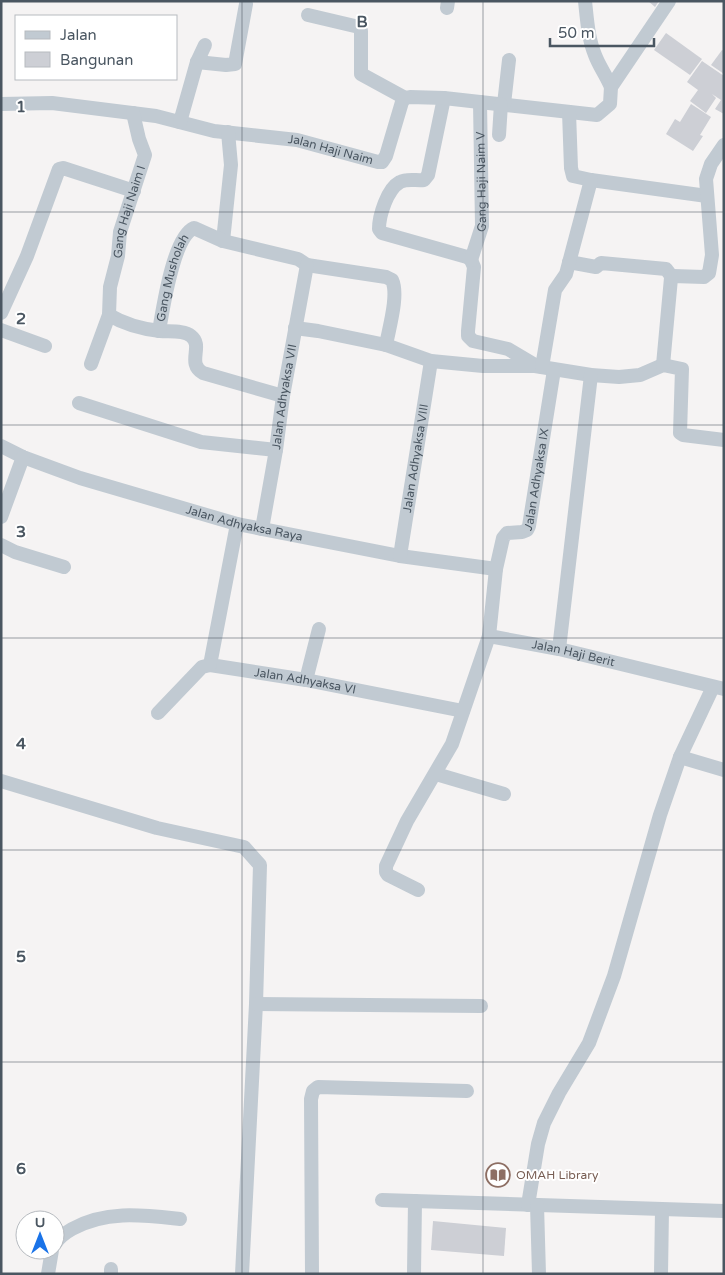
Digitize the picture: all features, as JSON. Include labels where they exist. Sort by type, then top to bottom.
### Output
[{"type":"street","points":[[308,16],[359,27],[361,31],[361,74],[405,98],[444,98],[597,115],[610,104],[611,87],[591,45],[585,1]]},
{"type":"street","points":[[611,87],[669,1]]},
{"type":"street","points":[[197,62],[235,64],[246,4]]},
{"type":"street","points":[[180,122],[197,62],[205,45]]},
{"type":"street","points":[[498,135],[509,60]]},
{"type":"street","name":"Jalan Haji Naim","points":[[1,104],[52,103],[156,116],[214,131],[297,140],[382,162],[386,156],[402,102],[405,98]]},
{"type":"street","points":[[444,98],[428,175],[424,180],[406,180],[395,186],[384,204],[379,229],[382,233],[467,257],[471,260],[474,266],[468,331],[470,339],[508,349],[544,367]]},
{"type":"street","name":"Gang Haji Naim V","points":[[471,260],[482,226],[480,102]]},
{"type":"street","points":[[569,112],[573,176],[707,196]]},
{"type":"street","name":"Gang Haji Naim I","points":[[91,364],[109,315],[110,287],[118,256],[120,232],[145,155],[133,113]]},
{"type":"street","points":[[228,132],[231,165],[223,241],[298,259],[307,265],[386,277],[392,280],[394,285],[394,302],[386,345]]},
{"type":"street","points":[[672,277],[704,277],[709,273],[712,255],[706,188],[708,170],[724,145]]},
{"type":"street","points":[[1,313],[26,256],[60,169],[63,168],[134,191]]},
{"type":"street","points":[[544,367],[555,290],[566,274],[591,180]]},
{"type":"street","name":"Gang Musholah","points":[[160,331],[165,293],[178,247],[192,229],[197,229],[223,241]]},
{"type":"street","points":[[569,262],[596,267],[601,263],[666,270],[672,277],[663,365]]},
{"type":"street","name":"Jalan Adhyaksa VII","points":[[262,528],[276,450],[283,396],[307,265]]},
{"type":"street","points":[[109,315],[119,321],[160,331],[188,334],[193,337],[197,350],[194,361],[198,370],[283,396]]},
{"type":"street","points":[[295,328],[318,330],[386,345],[431,361],[483,366],[544,367],[591,375],[619,377],[640,375],[663,365],[682,369],[680,433],[683,436],[724,440]]},
{"type":"street","points":[[1,330],[45,346]]},
{"type":"street","name":"Jalan Adhyaksa VIII","points":[[400,556],[431,361]]},
{"type":"street","name":"Jalan Adhyaksa IX","points":[[496,569],[503,538],[507,533],[527,530],[528,526],[544,367]]},
{"type":"street","points":[[559,649],[591,375]]},
{"type":"street","points":[[79,403],[201,442],[276,450]]},
{"type":"street","name":"Jalan Adhyaksa Raya","points":[[1,446],[23,457],[80,478],[237,524],[400,556],[496,569]]},
{"type":"street","points":[[1,517],[23,457]]},
{"type":"street","points":[[158,714],[202,667],[210,665],[237,524]]},
{"type":"street","points":[[1,545],[15,552],[64,567]]},
{"type":"street","points":[[418,890],[388,875],[386,869],[407,821],[452,744],[489,636],[496,569]]},
{"type":"street","points":[[306,680],[319,629]]},
{"type":"street","name":"Jalan Haji Berit","points":[[489,636],[559,649],[719,688]]},
{"type":"street","name":"Jalan Adhyaksa VI","points":[[210,665],[306,680],[463,711]]},
{"type":"street","points":[[539,1274],[532,1205],[538,1144],[544,1123],[559,1093],[589,1043],[614,976],[657,825],[680,757],[719,688]]},
{"type":"street","points":[[680,757],[724,770]]},
{"type":"street","points":[[436,774],[504,794]]},
{"type":"street","points":[[1,781],[157,828],[244,847],[260,865],[256,1004],[242,1274]]},
{"type":"street","points":[[256,1004],[481,1006]]},
{"type":"street","points":[[312,1274],[311,1099],[313,1091],[318,1087],[466,1091]]},
{"type":"street","points":[[382,1200],[724,1211]]},
{"type":"street","points":[[414,1274],[415,1201]]},
{"type":"street","points":[[662,1210],[662,1274]]},
{"type":"street","points":[[65,1233],[85,1222],[109,1216],[145,1216],[180,1219]]},
{"type":"street","points":[[48,1274],[50,1260]]},
{"type":"building","points":[[648,1],[659,1],[655,7]]},
{"type":"building","points":[[666,33],[702,59],[690,75],[654,50]]},
{"type":"building","points":[[722,50],[724,51],[724,74],[711,65]]},
{"type":"building","points":[[702,61],[724,76],[724,114],[715,109],[721,100],[712,94],[716,98],[706,113],[690,101],[698,90],[687,82]]},
{"type":"building","points":[[691,104],[711,117],[700,135],[703,136],[693,151],[666,134],[675,119],[680,122]]},
{"type":"building","points":[[433,1221],[506,1228],[504,1256],[431,1250]]},
{"type":"place","name":"OMAH Library","points":[[498,1175]]}]
